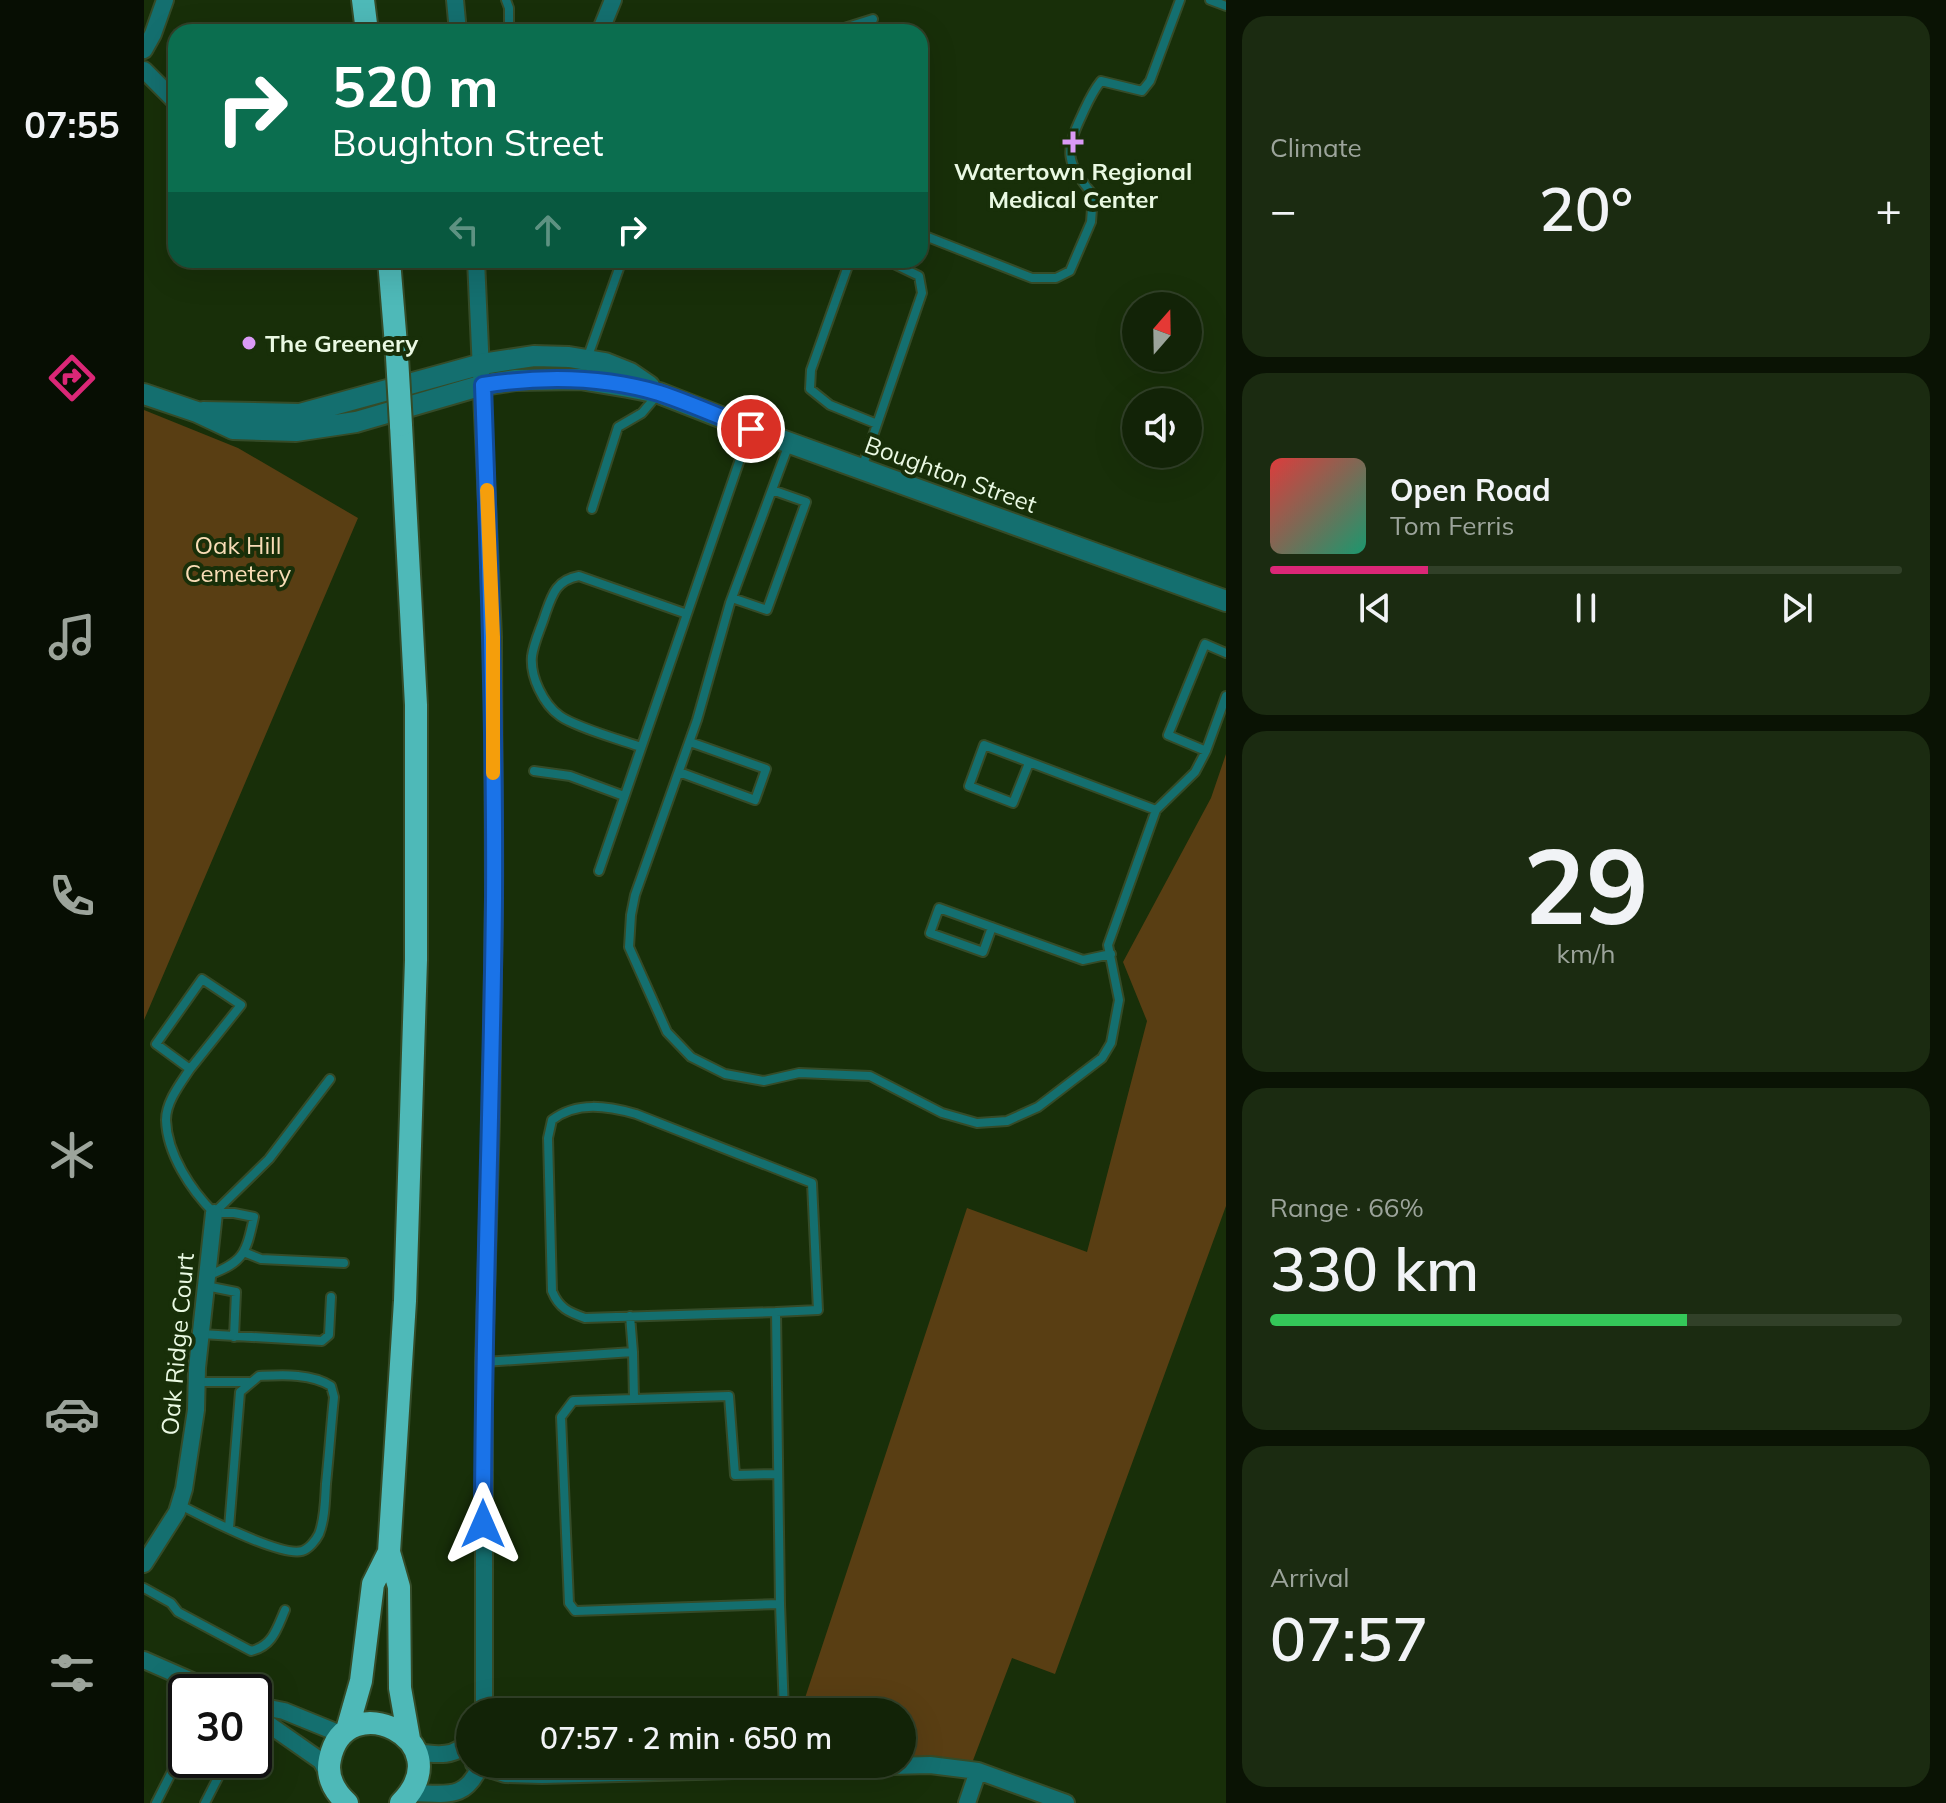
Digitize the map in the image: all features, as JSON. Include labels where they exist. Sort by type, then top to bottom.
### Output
[{"type":"highway","points":[[363,0],[366,24]]},
{"type":"highway","points":[[390,268],[416,705],[416,960],[405,1301],[389,1552],[399,1587],[400,1688],[419,1766],[417,1781],[406,1798]]},
{"type":"highway","points":[[346,1803],[335,1791],[329,1762],[334,1747],[345,1733],[361,1681],[373,1584],[389,1552]]},
{"type":"highway","points":[[345,1733],[370,1723],[385,1724],[398,1730],[413,1746]]},
{"type":"street","points":[[144,50],[165,0]]},
{"type":"street","points":[[455,0],[457,24]]},
{"type":"street","points":[[603,24],[613,0]]},
{"type":"street","points":[[144,70],[168,94]]},
{"type":"street","points":[[476,268],[493,637],[494,881],[484,1362],[484,1698]]},
{"type":"street","name":"Boughton Street","points":[[144,394],[197,412],[233,429],[296,431],[356,422],[534,356],[587,359],[618,367],[659,393],[751,429],[1226,601]]},
{"type":"street","name":"Boughton Street","points":[[482,374],[526,379],[580,379],[659,393]]},
{"type":"street","name":"Oak Ridge Court","points":[[144,1564],[179,1505],[190,1458],[214,1213]]},
{"type":"street","points":[[144,1660],[176,1674]]},
{"type":"street","points":[[272,1709],[345,1733]]},
{"type":"street","points":[[272,1727],[321,1761],[330,1777]]},
{"type":"street","points":[[413,1746],[456,1759]]},
{"type":"street","points":[[916,1765],[978,1771],[1066,1803]]},
{"type":"street","points":[[967,1803],[978,1771]]},
{"type":"street","points":[[406,1798],[458,1792],[467,1789],[469,1778]]},
{"type":"lane","points":[[506,0],[509,24]]},
{"type":"lane","points":[[928,237],[1032,278],[1056,278],[1070,271],[1091,222],[1093,195],[1069,160],[1069,142],[1093,91],[1101,81],[1142,91],[1150,81],[1180,0]]},
{"type":"lane","points":[[1210,0],[1226,6]]},
{"type":"lane","points":[[857,24],[873,19]]},
{"type":"lane","points":[[587,359],[619,268]]},
{"type":"lane","points":[[847,268],[815,356],[810,389],[830,405],[877,424]]},
{"type":"lane","points":[[861,469],[922,293],[919,276],[902,268]]},
{"type":"lane","points":[[592,509],[618,427],[642,413],[659,393]]},
{"type":"lane","points":[[599,871],[751,429]]},
{"type":"lane","points":[[789,443],[732,598],[690,742],[635,895],[629,947],[667,1032],[691,1057],[725,1074],[764,1081],[799,1073],[870,1076],[942,1113],[977,1123],[1007,1121],[1038,1107],[1102,1058],[1111,1043],[1119,1000],[1108,945],[1156,810],[1195,772],[1226,696]]},
{"type":"lane","points":[[732,598],[767,610],[806,502],[772,490]]},
{"type":"lane","points":[[641,747],[561,717],[539,689],[532,668],[533,652],[554,588],[567,578],[579,576],[687,614]]},
{"type":"lane","points":[[1206,751],[1168,735],[1205,644],[1226,653]]},
{"type":"lane","points":[[679,772],[755,800],[766,769],[690,742]]},
{"type":"lane","points":[[1029,763],[1013,803],[969,786],[984,745],[1156,810]]},
{"type":"lane","points":[[534,771],[570,776],[624,796]]},
{"type":"lane","points":[[992,927],[983,952],[930,933],[939,908],[992,927],[1083,960],[1111,954]]},
{"type":"lane","points":[[190,1069],[156,1044],[202,979],[241,1005],[190,1069],[171,1101],[166,1120],[180,1168],[194,1193],[214,1213],[254,1217],[246,1253],[231,1267],[206,1281]]},
{"type":"lane","points":[[214,1213],[269,1159],[330,1079]]},
{"type":"lane","points":[[609,1107],[636,1114],[812,1183],[818,1310],[776,1312],[585,1318],[568,1312],[558,1304],[552,1291],[548,1138],[552,1120],[564,1110],[609,1107]]},
{"type":"lane","points":[[246,1253],[261,1259],[344,1263]]},
{"type":"lane","points":[[206,1281],[236,1292],[234,1337]]},
{"type":"lane","points":[[201,1334],[322,1341],[329,1335],[331,1297]]},
{"type":"lane","points":[[776,1312],[783,1698]]},
{"type":"lane","points":[[630,1316],[634,1399]]},
{"type":"lane","points":[[484,1362],[633,1352]]},
{"type":"lane","points":[[179,1505],[229,1528],[267,1545],[302,1551],[318,1536],[324,1511],[334,1397],[331,1386],[315,1378],[259,1376],[240,1392],[229,1528]]},
{"type":"lane","points":[[198,1382],[249,1382]]},
{"type":"lane","points":[[778,1474],[735,1475],[729,1396],[573,1401],[561,1417],[567,1592],[569,1603],[575,1611],[780,1604]]},
{"type":"lane","points":[[144,1588],[171,1603],[178,1612],[251,1651],[271,1641],[285,1610]]},
{"type":"lane","points":[[156,1803],[169,1778]]},
{"type":"lane","points":[[205,1803],[218,1778]]},
{"type":"green space","name":"Oak Hill Cemetery","points":[[144,410],[238,448],[358,518],[144,1020]]},
{"type":"green space","points":[[1226,754],[1226,1206],[1055,1674],[1012,1658],[972,1763],[916,1761],[916,1698],[805,1698],[967,1208],[1087,1252],[1147,1021],[1123,962],[1211,798]]},
{"type":"slow traffic","points":[[487,490],[493,637],[493,773]]},
{"type":"place","name":"Watertown Regional Medical Center","points":[[1073,142]]},
{"type":"place","name":"The Greenery","points":[[249,343]]},
{"type":"route","points":[[483,1524],[494,896],[493,637],[483,385],[536,378],[603,382],[659,393],[751,429]]}]
